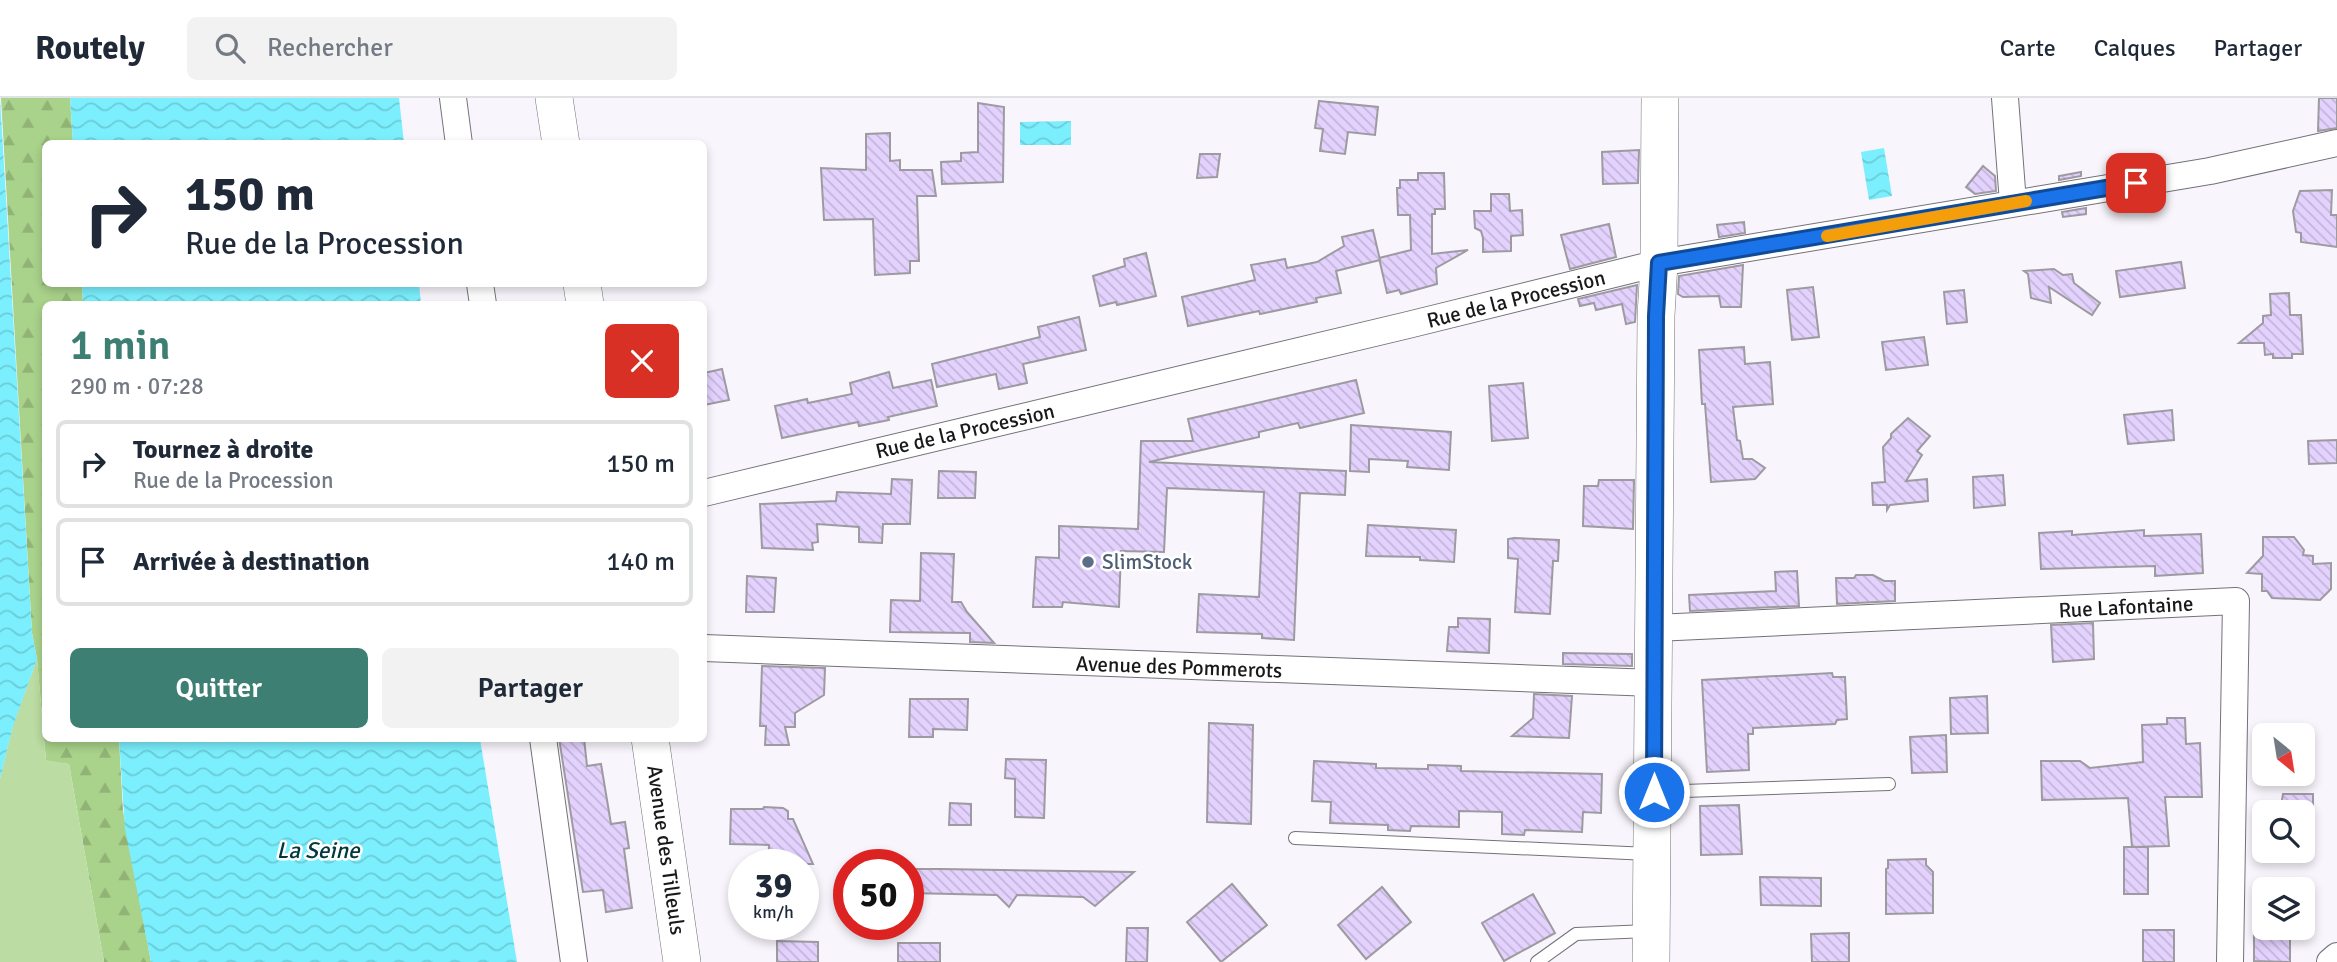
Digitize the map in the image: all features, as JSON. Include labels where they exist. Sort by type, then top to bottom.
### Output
[{"type":"main road","points":[[554,98],[560,140]]},
{"type":"main road","points":[[1651,947],[1660,98]]},
{"type":"main road","name":"Avenue des Tilleuls","points":[[651,742],[682,962]]},
{"type":"street","points":[[453,98],[458,140]]},
{"type":"street","points":[[2004,98],[2013,203]]},
{"type":"street","name":"Rue de la Procession","points":[[707,492],[1408,326],[1659,263],[2210,171],[2337,143]]},
{"type":"street","name":"Rue Lafontaine","points":[[1655,628],[2236,601],[2230,962]]},
{"type":"street","name":"Avenue des Pommerots","points":[[707,648],[1654,683]]},
{"type":"street","points":[[544,742],[574,962]]},
{"type":"street","points":[[2330,962],[2337,956]]},
{"type":"lane","points":[[1654,792],[1889,784]]},
{"type":"lane","points":[[1295,838],[1653,854]]},
{"type":"lane","points":[[1536,962],[1576,934],[1651,947]]},
{"type":"green space","points":[[1,98],[70,98],[73,140],[42,140],[42,287],[82,287],[83,301],[42,301],[42,716],[32,633]]},
{"type":"green space","points":[[37,659],[42,742],[44,742],[46,760],[69,764],[104,962],[0,962],[0,779],[13,725]]},
{"type":"green space","points":[[44,742],[119,742],[123,811],[151,962],[104,962],[69,764],[46,761]]},
{"type":"water","points":[[0,98],[32,633],[37,659],[13,726],[0,779]]},
{"type":"water","points":[[70,98],[399,98],[404,140],[73,140]]},
{"type":"water","points":[[1071,121],[1071,145],[1020,145],[1020,122]]},
{"type":"water","points":[[1884,148],[1892,196],[1869,200],[1861,152]]},
{"type":"water","points":[[82,287],[419,287],[421,301],[83,301]]},
{"type":"water","name":"La Seine","points":[[119,742],[480,742],[517,962],[151,962],[125,829]]},
{"type":"building","points":[[2319,98],[2337,98],[2337,128],[2318,131]]},
{"type":"building","points":[[1319,101],[1378,107],[1375,135],[1348,132],[1345,154],[1320,151],[1323,129],[1315,128]]},
{"type":"building","points":[[978,103],[1004,107],[1003,182],[942,184],[941,162],[961,161],[961,153],[978,152]]},
{"type":"building","points":[[890,133],[890,161],[900,160],[900,170],[932,170],[936,196],[917,196],[919,261],[910,261],[910,273],[875,275],[873,219],[824,220],[821,168],[866,170],[866,134]]},
{"type":"building","points":[[1639,150],[1638,183],[1603,184],[1602,152]]},
{"type":"building","points":[[1200,154],[1220,154],[1217,177],[1197,178]]},
{"type":"building","points":[[1983,166],[1995,176],[1996,191],[1975,194],[1966,187]]},
{"type":"building","points":[[2081,172],[2081,176],[2059,180],[2059,176]]},
{"type":"building","points":[[1418,173],[1444,173],[1445,209],[1435,209],[1435,214],[1432,214],[1432,254],[1468,250],[1436,268],[1437,284],[1401,294],[1399,290],[1387,293],[1379,258],[1411,250],[1410,215],[1398,215],[1397,188],[1400,188],[1400,180],[1418,180]]},
{"type":"building","points":[[2332,190],[2331,215],[2337,215],[2337,247],[2301,242],[2301,233],[2296,232],[2293,211],[2300,191]]},
{"type":"building","points":[[1491,194],[1509,194],[1510,211],[1522,210],[1523,235],[1511,236],[1511,251],[1483,252],[1483,238],[1481,231],[1475,228],[1474,211],[1491,211]]},
{"type":"building","points":[[2086,208],[2086,214],[2063,217],[2062,212]]},
{"type":"building","points":[[1744,222],[1745,233],[1719,237],[1717,225]]},
{"type":"building","points":[[1609,224],[1616,257],[1570,269],[1561,235]]},
{"type":"building","points":[[1373,230],[1380,260],[1336,271],[1341,293],[1316,298],[1317,302],[1188,326],[1182,297],[1255,280],[1251,265],[1285,259],[1287,268],[1317,262],[1344,246],[1342,237]]},
{"type":"building","points":[[1146,253],[1156,296],[1100,306],[1093,276],[1125,266],[1124,259]]},
{"type":"building","points":[[2181,262],[2185,288],[2120,297],[2116,271]]},
{"type":"building","points":[[1743,265],[1741,307],[1721,307],[1719,296],[1683,297],[1678,294],[1679,276]]},
{"type":"building","points":[[2054,269],[2063,275],[2072,274],[2074,283],[2100,303],[2092,315],[2049,287],[2051,303],[2031,298],[2028,274],[2024,271]]},
{"type":"building","points":[[1637,285],[1635,322],[1626,324],[1622,304],[1596,310],[1594,303],[1580,306],[1578,299]]},
{"type":"building","points":[[1813,287],[1819,337],[1792,340],[1787,290]]},
{"type":"building","points":[[1964,290],[1967,322],[1947,324],[1944,292]]},
{"type":"building","points":[[2289,293],[2290,315],[2301,315],[2303,354],[2292,354],[2292,358],[2273,358],[2273,354],[2265,355],[2264,343],[2239,343],[2263,323],[2263,316],[2271,315],[2270,294]]},
{"type":"building","points":[[1079,317],[1086,350],[1023,364],[1027,383],[999,389],[996,374],[937,387],[932,364],[1040,337],[1038,327]]},
{"type":"building","points":[[1924,337],[1928,365],[1886,370],[1882,342]]},
{"type":"building","points":[[1744,347],[1745,364],[1770,362],[1773,404],[1733,407],[1737,440],[1740,441],[1743,459],[1752,459],[1765,468],[1755,479],[1711,482],[1699,350]]},
{"type":"building","points":[[722,369],[729,400],[707,404],[707,372]]},
{"type":"building","points":[[889,372],[893,388],[931,380],[937,406],[888,417],[889,420],[859,426],[858,422],[782,438],[775,406],[807,399],[808,403],[852,394],[850,383]]},
{"type":"building","points":[[1356,380],[1364,413],[1300,428],[1298,423],[1259,432],[1259,437],[1149,462],[1346,471],[1345,495],[1300,493],[1294,640],[1262,638],[1262,634],[1197,632],[1199,594],[1259,597],[1264,492],[1167,488],[1164,552],[1121,551],[1119,607],[1063,602],[1062,607],[1033,607],[1036,557],[1059,558],[1059,526],[1138,529],[1141,441],[1193,441],[1188,419]]},
{"type":"building","points":[[1523,383],[1528,438],[1492,441],[1489,386]]},
{"type":"building","points":[[2172,410],[2174,440],[2128,444],[2124,415]]},
{"type":"building","points":[[1908,418],[1930,436],[1917,451],[1922,455],[1906,481],[1927,479],[1928,501],[1890,505],[1887,510],[1887,505],[1873,505],[1872,483],[1885,482],[1883,447],[1891,434]]},
{"type":"building","points":[[1351,425],[1451,432],[1449,470],[1407,467],[1408,461],[1369,459],[1369,472],[1350,471]]},
{"type":"building","points":[[2337,440],[2337,463],[2309,464],[2308,441]]},
{"type":"building","points":[[939,471],[976,472],[975,498],[938,498]]},
{"type":"building","points":[[2003,475],[2005,505],[1974,508],[1973,477]]},
{"type":"building","points":[[892,479],[912,480],[910,524],[883,524],[882,543],[859,542],[859,527],[817,524],[818,542],[812,543],[813,550],[762,548],[760,504],[836,501],[837,492],[891,494]]},
{"type":"building","points":[[1599,480],[1634,480],[1633,529],[1583,526],[1584,486],[1598,486]]},
{"type":"building","points":[[1368,525],[1456,530],[1454,562],[1420,560],[1420,557],[1366,556]]},
{"type":"building","points":[[2144,530],[2144,536],[2201,534],[2203,573],[2155,576],[2155,566],[2041,569],[2039,533],[2072,531],[2072,535]]},
{"type":"building","points":[[2263,537],[2294,537],[2304,550],[2303,555],[2313,556],[2313,564],[2331,563],[2331,589],[2320,600],[2272,598],[2267,591],[2262,591],[2262,574],[2247,573],[2263,556]]},
{"type":"building","points":[[1508,539],[1559,540],[1558,561],[1553,561],[1550,614],[1515,612],[1518,559],[1508,558]]},
{"type":"building","points":[[921,553],[954,554],[952,602],[961,602],[994,643],[970,642],[970,633],[890,632],[891,600],[920,601]]},
{"type":"building","points":[[1797,571],[1799,606],[1690,611],[1689,595],[1776,591],[1775,572]]},
{"type":"building","points":[[1856,575],[1873,575],[1884,581],[1895,581],[1895,601],[1837,604],[1836,578],[1854,578]]},
{"type":"building","points":[[747,576],[776,578],[774,612],[746,612]]},
{"type":"building","points":[[1458,618],[1490,619],[1489,653],[1447,651],[1449,627],[1458,627]]},
{"type":"building","points":[[2093,623],[2094,659],[2053,662],[2051,625]]},
{"type":"building","points":[[1563,653],[1632,654],[1632,666],[1563,664]]},
{"type":"building","points":[[762,666],[825,668],[824,695],[795,713],[795,727],[785,727],[789,745],[765,745],[766,726],[760,726]]},
{"type":"building","points":[[1832,673],[1833,677],[1845,677],[1847,719],[1837,720],[1835,724],[1753,728],[1753,734],[1748,734],[1749,770],[1707,772],[1702,680]]},
{"type":"building","points":[[1534,694],[1572,696],[1569,738],[1512,736],[1533,718]]},
{"type":"building","points":[[1987,696],[1988,733],[1951,734],[1950,698]]},
{"type":"building","points":[[910,699],[968,699],[967,730],[933,729],[933,737],[909,737]]},
{"type":"building","points":[[2167,718],[2185,718],[2186,744],[2200,743],[2202,797],[2165,797],[2169,846],[2132,847],[2128,798],[2042,800],[2041,761],[2080,761],[2090,768],[2143,762],[2142,725],[2167,724]]},
{"type":"building","points":[[1209,723],[1253,725],[1251,824],[1207,822]]},
{"type":"building","points":[[1946,735],[1947,772],[1912,773],[1910,737]]},
{"type":"building","points":[[560,742],[584,742],[587,766],[601,764],[611,824],[625,822],[629,848],[624,849],[632,908],[606,912],[603,890],[583,892]]},
{"type":"building","points":[[1006,759],[1046,760],[1044,818],[1015,817],[1015,779],[1005,778]]},
{"type":"building","points":[[1314,761],[1376,764],[1376,768],[1428,769],[1428,765],[1461,766],[1461,771],[1602,774],[1601,813],[1583,812],[1582,832],[1525,830],[1524,835],[1502,834],[1502,812],[1459,811],[1459,827],[1411,826],[1410,831],[1388,830],[1388,825],[1330,823],[1331,802],[1312,801]]},
{"type":"building","points":[[2283,794],[2313,794],[2313,800],[2282,800]]},
{"type":"building","points":[[950,803],[971,804],[971,825],[949,825]]},
{"type":"building","points":[[1739,805],[1742,854],[1701,855],[1700,806]]},
{"type":"building","points":[[783,808],[788,811],[788,819],[793,819],[806,849],[769,849],[769,845],[730,844],[731,809]]},
{"type":"building","points":[[2124,847],[2148,847],[2148,894],[2124,894]]},
{"type":"building","points":[[1926,859],[1926,865],[1933,872],[1933,913],[1886,914],[1888,860]]},
{"type":"building","points":[[924,869],[1134,872],[1095,906],[1083,897],[1017,895],[1009,907],[997,895],[924,893]]},
{"type":"building","points":[[1760,877],[1821,878],[1821,906],[1761,905]]},
{"type":"building","points":[[1232,884],[1267,925],[1221,962],[1187,922]]},
{"type":"building","points":[[1382,887],[1411,922],[1366,959],[1338,925]]},
{"type":"building","points":[[1533,894],[1555,933],[1504,961],[1482,923]]},
{"type":"building","points":[[1127,928],[1148,928],[1147,962],[1126,962]]},
{"type":"building","points":[[2143,930],[2174,930],[2174,962],[2143,962]]},
{"type":"building","points":[[1849,933],[1849,962],[1812,962],[1811,934]]},
{"type":"building","points":[[2254,940],[2290,940],[2290,962],[2254,961]]},
{"type":"building","points":[[777,941],[818,942],[818,962],[777,962]]},
{"type":"building","points":[[898,943],[940,943],[940,962],[898,962]]},
{"type":"slow traffic","points":[[1827,236],[2026,201]]},
{"type":"place","name":"SlimStock","points":[[1088,562]]},
{"type":"route","points":[[1654,792],[1656,316],[1659,263],[2136,183]]}]
